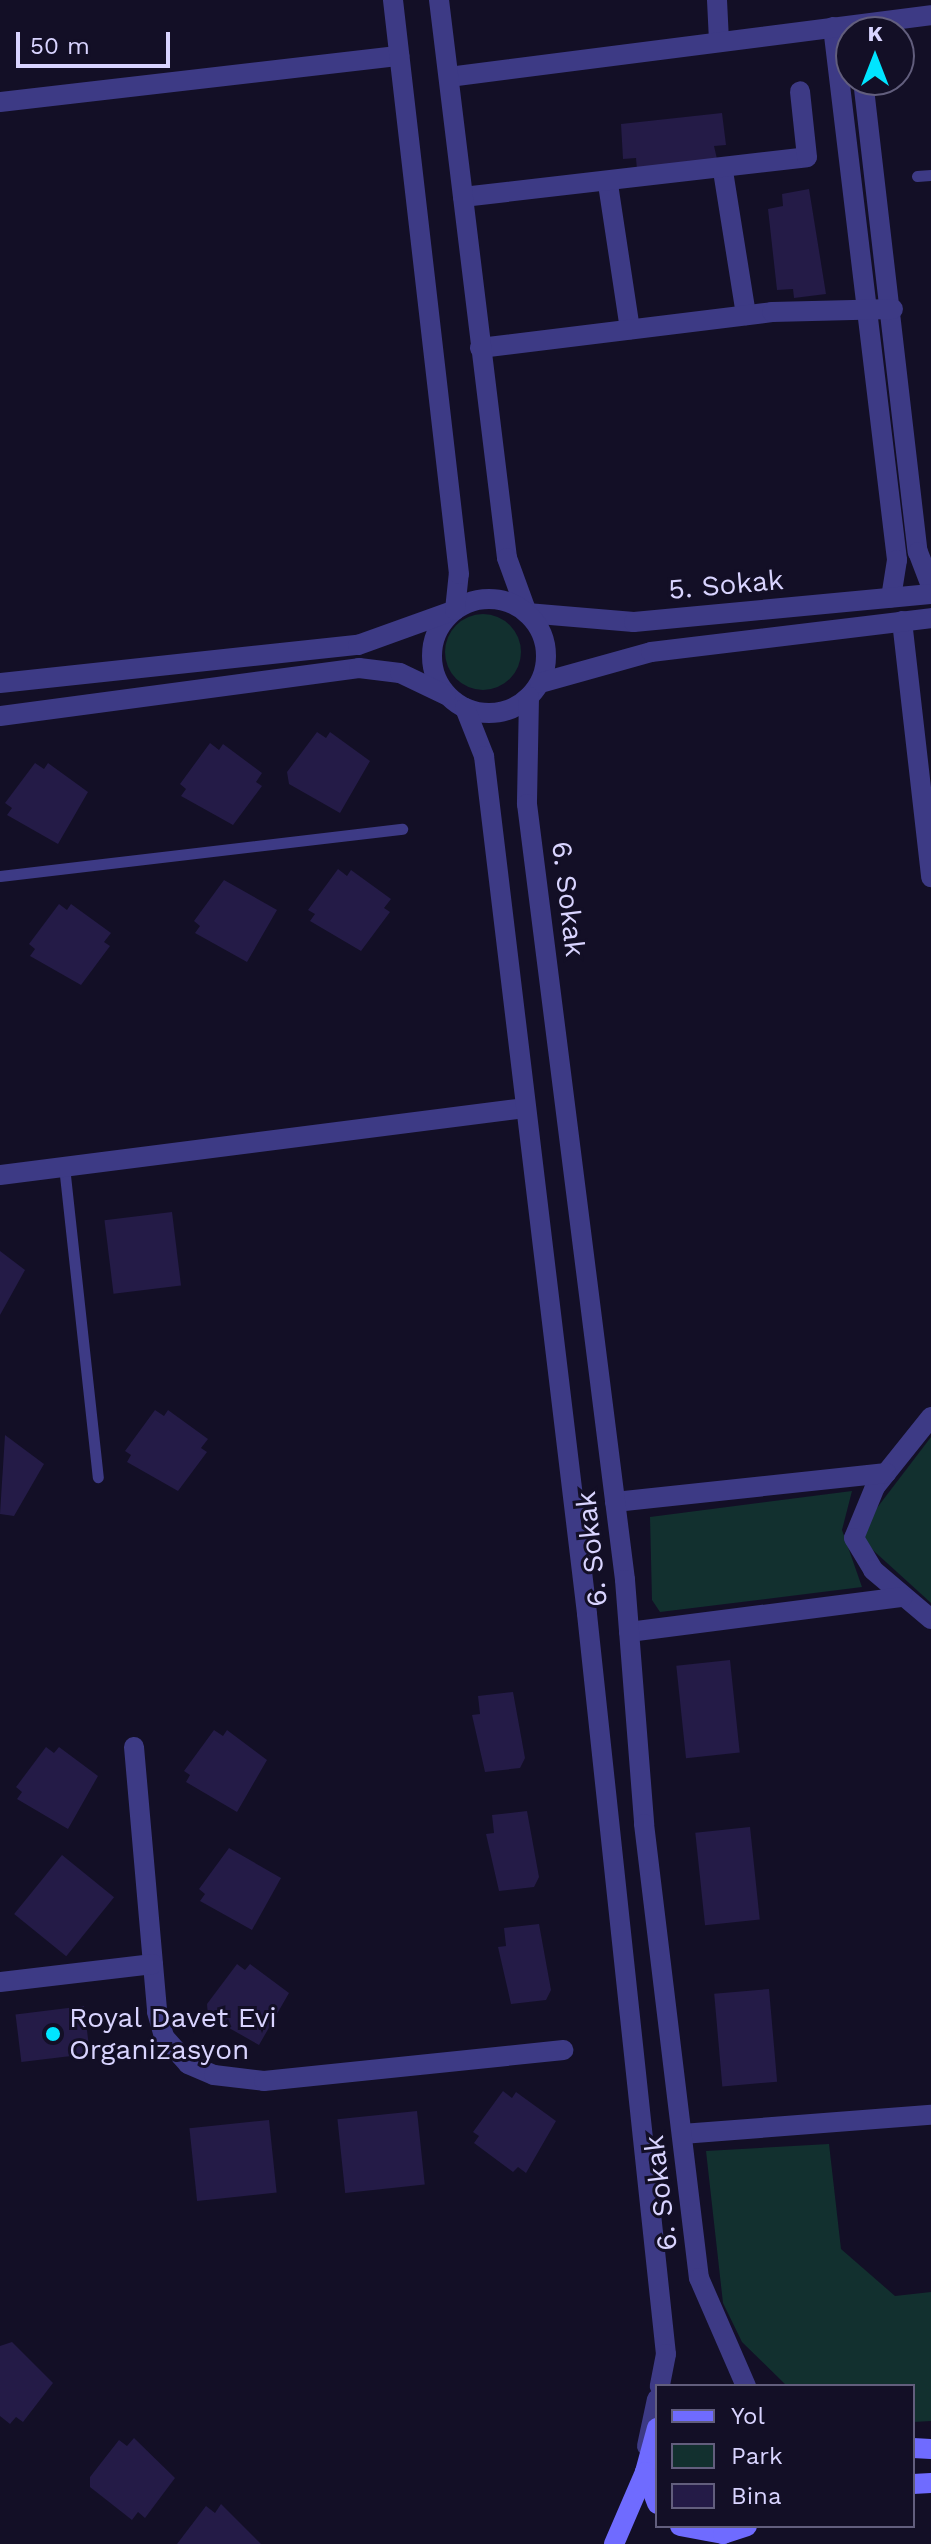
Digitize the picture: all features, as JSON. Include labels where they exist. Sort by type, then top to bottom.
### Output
[{"type":"main road","points":[[614,2544],[645,2472],[647,2450],[655,2432]]},
{"type":"main road","points":[[645,2472],[655,2499]]},
{"type":"main road","points":[[686,2528],[716,2539],[742,2528]]},
{"type":"street","points":[[393,0],[459,574],[455,610],[433,641],[431,661],[446,695]]},
{"type":"street","points":[[0,716],[359,668],[400,673],[446,695],[465,708],[496,714],[535,690],[546,646],[527,613],[507,558],[439,0]]},
{"type":"street","points":[[717,0],[719,41]]},
{"type":"street","points":[[449,77],[833,27],[863,309],[897,560],[891,598]]},
{"type":"street","points":[[0,102],[399,56]]},
{"type":"street","points":[[463,197],[723,171],[807,157],[800,91]]},
{"type":"street","points":[[865,96],[893,309],[918,552],[931,586]]},
{"type":"street","points":[[723,171],[746,315]]},
{"type":"street","points":[[608,184],[630,329]]},
{"type":"street","points":[[480,348],[746,315],[893,309]]},
{"type":"street","name":"5. Sokak","points":[[527,613],[634,622],[931,594]]},
{"type":"street","points":[[0,683],[358,645],[491,599],[527,613]]},
{"type":"street","name":"5. Sokak","points":[[535,690],[651,652],[931,618]]},
{"type":"street","points":[[902,621],[931,877]]},
{"type":"street","name":"6. Sokak","points":[[535,690],[527,804],[615,1502],[699,2278],[745,2384]]},
{"type":"street","name":"6. Sokak","points":[[465,708],[484,756],[666,2354],[660,2384]]},
{"type":"street","points":[[0,1175],[525,1108]]},
{"type":"street","points":[[931,1417],[886,1473],[854,1538],[903,1597],[931,1619]]},
{"type":"street","points":[[615,1502],[886,1473]]},
{"type":"street","points":[[629,1632],[903,1597]]},
{"type":"street","points":[[134,1747],[153,1964],[164,2037],[188,2064],[214,2075],[264,2081],[563,2050]]},
{"type":"street","points":[[0,1982],[153,1964]]},
{"type":"street","points":[[682,2134],[931,2115]]},
{"type":"street","points":[[647,2450],[655,2409]]},
{"type":"lane","points":[[917,176],[931,175]]},
{"type":"lane","points":[[0,876],[402,829]]},
{"type":"lane","points":[[64,1166],[98,1477]]},
{"type":"green space","points":[[483,614],[497,617],[510,625],[518,638],[521,652],[518,666],[510,679],[497,687],[483,690],[469,687],[456,679],[448,666],[445,652],[448,638],[456,625],[469,617]]},
{"type":"green space","points":[[931,1437],[931,1603],[864,1542],[867,1521]]},
{"type":"green space","points":[[852,1491],[842,1530],[862,1587],[660,1612],[652,1600],[650,1517]]},
{"type":"green space","points":[[829,2144],[841,2249],[895,2296],[931,2292],[931,2421],[915,2422],[915,2384],[785,2384],[742,2342],[723,2303],[706,2151]]},
{"type":"building","points":[[722,113],[726,145],[714,146],[717,159],[637,170],[636,158],[623,159],[621,124]]},
{"type":"building","points":[[809,189],[826,294],[794,298],[793,289],[777,290],[768,209],[783,206],[782,194]]},
{"type":"building","points":[[317,732],[326,738],[330,732],[370,761],[340,813],[289,784],[287,772]]},
{"type":"building","points":[[210,743],[219,750],[223,744],[262,773],[256,782],[262,786],[233,825],[181,796],[186,789],[180,784]]},
{"type":"building","points":[[35,763],[44,769],[48,763],[88,792],[58,844],[7,815],[12,808],[5,803]]},
{"type":"building","points":[[338,869],[347,876],[351,870],[391,899],[384,908],[390,912],[361,951],[310,921],[315,914],[308,910]]},
{"type":"building","points":[[224,880],[277,910],[247,962],[195,933],[200,926],[194,921]]},
{"type":"building","points":[[59,904],[67,910],[71,904],[111,933],[104,942],[110,946],[81,985],[30,956],[35,949],[29,944]]},
{"type":"building","points":[[172,1212],[181,1285],[114,1294],[105,1220]]},
{"type":"building","points":[[0,1251],[25,1270],[0,1315]]},
{"type":"building","points":[[155,1410],[164,1416],[168,1410],[208,1439],[201,1448],[207,1452],[178,1491],[127,1462],[131,1455],[125,1451]]},
{"type":"building","points":[[5,1435],[44,1464],[14,1516],[0,1514]]},
{"type":"building","points":[[730,1660],[740,1752],[686,1758],[676,1666]]},
{"type":"building","points":[[513,1692],[525,1758],[520,1768],[485,1772],[472,1715],[480,1714],[478,1696]]},
{"type":"building","points":[[214,1730],[223,1736],[227,1730],[267,1760],[237,1812],[186,1782],[190,1775],[184,1771]]},
{"type":"building","points":[[46,1747],[54,1753],[59,1747],[98,1776],[68,1829],[17,1799],[22,1792],[16,1787]]},
{"type":"building","points":[[527,1811],[539,1877],[534,1887],[499,1891],[486,1834],[494,1833],[492,1815]]},
{"type":"building","points":[[750,1827],[760,1919],[705,1925],[695,1833]]},
{"type":"building","points":[[229,1848],[281,1878],[252,1930],[200,1901],[205,1894],[199,1889]]},
{"type":"building","points":[[62,1855],[114,1897],[66,1956],[14,1914]]},
{"type":"building","points":[[539,1924],[551,1990],[546,2000],[511,2004],[498,1947],[506,1946],[504,1928]]},
{"type":"building","points":[[237,1964],[245,1970],[250,1964],[289,1993],[259,2045],[208,2016],[207,2004]]},
{"type":"building","points":[[769,1989],[777,2082],[722,2086],[714,1994]]},
{"type":"building","name":"Royal Davet Evi Organizasyon","points":[[84,2006],[90,2054],[21,2062],[16,2014]]},
{"type":"building","points":[[503,2091],[512,2098],[516,2092],[556,2121],[526,2173],[518,2167],[513,2172],[474,2143],[479,2136],[473,2132]]},
{"type":"building","points":[[417,2111],[425,2185],[345,2193],[337,2119]]},
{"type":"building","points":[[269,2120],[277,2193],[197,2201],[189,2128]]},
{"type":"building","points":[[12,2342],[53,2383],[23,2422],[16,2417],[10,2424],[0,2416],[0,2346]]},
{"type":"building","points":[[134,2438],[175,2478],[145,2518],[138,2512],[132,2520],[90,2487],[90,2477],[119,2440],[127,2446]]},
{"type":"building","points":[[221,2504],[261,2544],[177,2544],[206,2506],[215,2513]]},
{"type":"place","name":"Royal Davet Evi Organizasyon","points":[[53,2034]]}]
